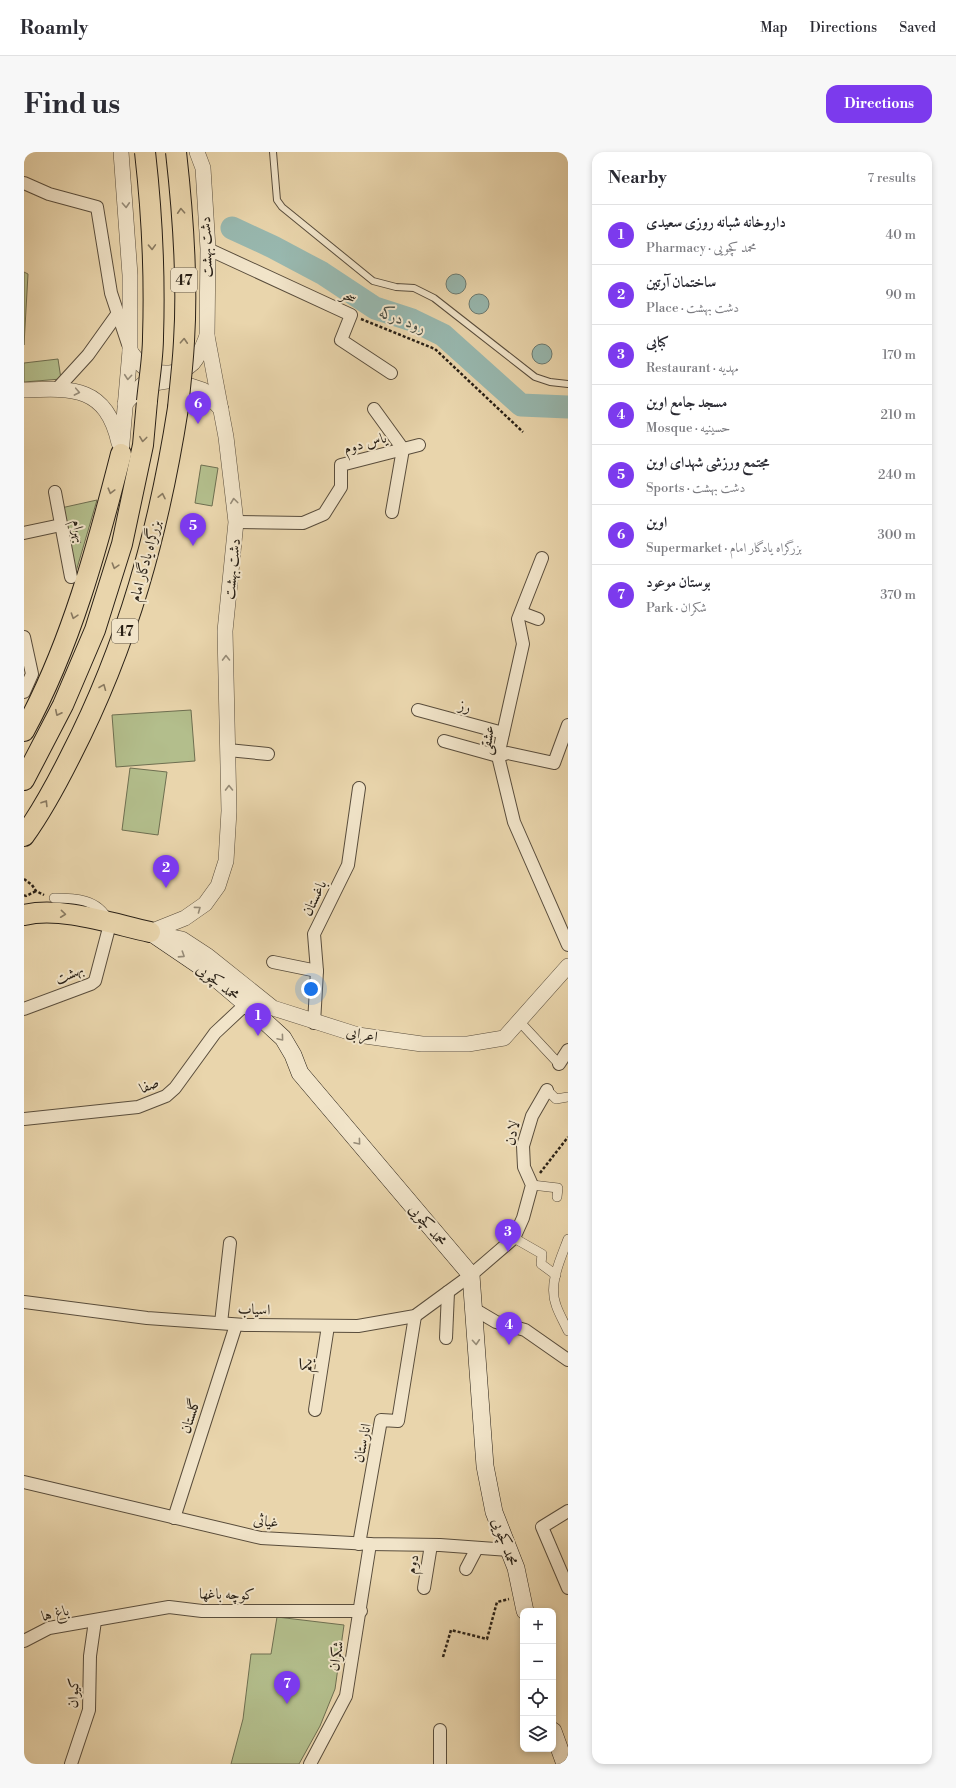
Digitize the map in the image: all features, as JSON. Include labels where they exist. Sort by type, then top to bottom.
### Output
[{"type":"highway","name":"بزرگراه یادگار امام","points":[[24,780],[63,705],[95,630],[122,544],[142,445],[148,400],[153,339],[153,279],[150,193],[146,152]]},
{"type":"highway","name":"بزرگراه یادگار امام","points":[[24,836],[54,789],[88,723],[122,640],[150,552],[171,451],[178,408],[184,340],[184,278],[180,191],[176,152]]},
{"type":"highway","points":[[24,731],[34,714],[67,636],[94,553],[121,454]]},
{"type":"highway","points":[[24,915],[51,912],[78,915],[110,924],[150,932]]},
{"type":"main road","name":"محمد کچویی","points":[[150,932],[206,970],[246,1004],[282,1038],[293,1055],[300,1073],[471,1275],[474,1309],[476,1407],[485,1466],[500,1529],[509,1550],[523,1603]]},
{"type":"main road","points":[[556,1739],[565,1764]]},
{"type":"street","points":[[121,152],[124,176],[130,275],[130,351],[121,454]]},
{"type":"street","points":[[124,176],[130,152]]},
{"type":"street","points":[[196,152],[203,168]]},
{"type":"street","name":"دشت بهشت","points":[[150,932],[185,918],[205,904],[218,886],[226,861],[229,810],[225,631],[236,522],[221,409],[207,336],[208,250],[203,168]]},
{"type":"street","points":[[24,184],[49,194],[97,207],[111,293],[130,351],[137,361],[145,368],[156,372],[176,372],[185,369],[192,364],[201,352],[207,336]]},
{"type":"street","name":"سحر","points":[[208,250],[351,315]]},
{"type":"street","points":[[56,390],[92,350],[118,313]]},
{"type":"street","points":[[351,315],[341,340],[391,374]]},
{"type":"street","points":[[125,404],[142,385],[173,380],[203,390],[221,409]]},
{"type":"street","points":[[24,390],[79,391],[94,398],[104,408],[112,421],[121,454]]},
{"type":"street","points":[[374,409],[403,449],[392,512]]},
{"type":"street","name":"یاس دوم","points":[[236,522],[303,523],[324,514],[341,487],[341,465],[419,445]]},
{"type":"street","name":"بهرام","points":[[55,492],[71,577]]},
{"type":"street","points":[[24,534],[61,525]]},
{"type":"street","name":"عشقی","points":[[542,558],[518,619],[523,644],[498,756],[514,822],[568,945]]},
{"type":"street","points":[[522,612],[538,619]]},
{"type":"street","points":[[24,638],[32,674],[24,692]]},
{"type":"street","name":"رز","points":[[418,710],[503,733]]},
{"type":"street","points":[[444,741],[498,756],[508,753],[554,763],[568,725]]},
{"type":"street","points":[[228,750],[268,754]]},
{"type":"street","name":"باغستان","points":[[314,1023],[317,971],[314,934],[348,865],[359,788]]},
{"type":"street","points":[[54,898],[73,898],[104,910],[110,924]]},
{"type":"street","name":"بهشت","points":[[24,1009],[91,984],[95,981],[110,924]]},
{"type":"street","name":"اعرابی","points":[[150,932],[182,939],[208,956],[273,1008],[314,1023],[358,1035],[422,1044],[468,1044],[504,1038],[568,966]]},
{"type":"street","points":[[273,962],[317,971]]},
{"type":"street","name":"صفا","points":[[24,1119],[138,1107],[166,1096],[175,1088],[215,1033],[246,1004]]},
{"type":"street","points":[[519,1021],[560,1064],[568,1050]]},
{"type":"street","points":[[547,1090],[556,1099],[568,1097]]},
{"type":"street","name":"لادن","points":[[532,1185],[524,1166],[523,1146],[532,1116],[547,1090]]},
{"type":"street","points":[[556,1275],[541,1264],[542,1254],[514,1238],[523,1218],[532,1185],[558,1188],[557,1197]]},
{"type":"street","name":"اسیاب","points":[[24,1302],[146,1318],[221,1324],[358,1326],[415,1316],[471,1275],[514,1238]]},
{"type":"street","points":[[568,1239],[556,1275],[554,1291],[555,1304],[568,1330]]},
{"type":"street","points":[[221,1324],[230,1243]]},
{"type":"street","points":[[446,1338],[448,1292]]},
{"type":"street","points":[[474,1309],[496,1322],[524,1330],[568,1360]]},
{"type":"street","name":"انارستان","points":[[365,1544],[381,1420],[398,1421],[415,1316]]},
{"type":"street","name":"گلستان","points":[[174,1518],[236,1325]]},
{"type":"street","name":"یکم","points":[[315,1410],[328,1326]]},
{"type":"street","name":"غیاثی","points":[[24,1482],[261,1538],[365,1544],[431,1545],[509,1550]]},
{"type":"street","points":[[568,1511],[542,1527],[568,1588]]},
{"type":"street","name":"شکران","points":[[310,1764],[346,1696],[361,1611],[365,1544]]},
{"type":"street","name":"دوم","points":[[424,1588],[431,1545]]},
{"type":"street","points":[[466,1569],[477,1548]]},
{"type":"street","name":"کوچه باغها","points":[[95,1621],[169,1607],[202,1611],[361,1611]]},
{"type":"street","name":"باغ ها","points":[[24,1641],[49,1628],[95,1621]]},
{"type":"street","name":"کیوان","points":[[71,1764],[89,1710],[90,1656],[95,1621]]},
{"type":"street","points":[[440,1730],[440,1764]]},
{"type":"lane","points":[[201,152],[203,168]]},
{"type":"lane","points":[[273,152],[277,200],[282,207],[361,272],[373,281],[396,287],[414,288],[434,298],[535,377],[550,382],[568,384]]},
{"type":"path","name":"سحر","points":[[351,315],[434,349],[523,432]]},
{"type":"path","points":[[24,880],[32,885],[36,892],[25,895]]},
{"type":"path","points":[[532,1185],[568,1137]]},
{"type":"path","points":[[443,1657],[451,1630],[487,1639],[497,1602],[523,1603]]},
{"type":"green space","points":[[24,272],[28,274],[24,345]]},
{"type":"green space","points":[[58,359],[61,379],[24,382],[24,363]]},
{"type":"green space","points":[[201,465],[218,468],[212,506],[195,503]]},
{"type":"green space","points":[[97,500],[75,575],[61,508]]},
{"type":"green space","points":[[191,710],[195,761],[116,767],[112,715]]},
{"type":"green space","points":[[130,768],[167,772],[158,835],[122,830]]},
{"type":"green space","points":[[277,1617],[344,1625],[335,1689],[320,1726],[299,1764],[231,1764],[243,1719],[251,1654],[271,1654]]},
{"type":"water","points":[[456,274],[463,277],[466,284],[463,291],[456,294],[449,291],[446,284],[449,277]]},
{"type":"water","points":[[479,294],[486,297],[489,304],[486,311],[479,314],[472,311],[469,304],[472,297]]},
{"type":"water","points":[[542,344],[549,347],[552,354],[549,361],[542,364],[535,361],[532,354],[535,347]]},
{"type":"waterway","name":"رود درکه","points":[[232,228],[273,247],[322,273],[375,308],[412,320],[443,335],[521,405],[568,407]]},
{"type":"place","name":"اوین","points":[[198,424]]},
{"type":"place","name":"مجتمع ورزشی شهدای اوین","points":[[193,546]]},
{"type":"place","name":"ساختمان آرتین","points":[[166,888]]},
{"type":"place","name":"داروخانه شبانه روزی سعیدی","points":[[258,1036]]},
{"type":"place","name":"کبابی","points":[[508,1252]]},
{"type":"place","name":"مسجد جامع اوین","points":[[509,1345]]},
{"type":"place","name":"بوستان موعود","points":[[287,1704]]}]
